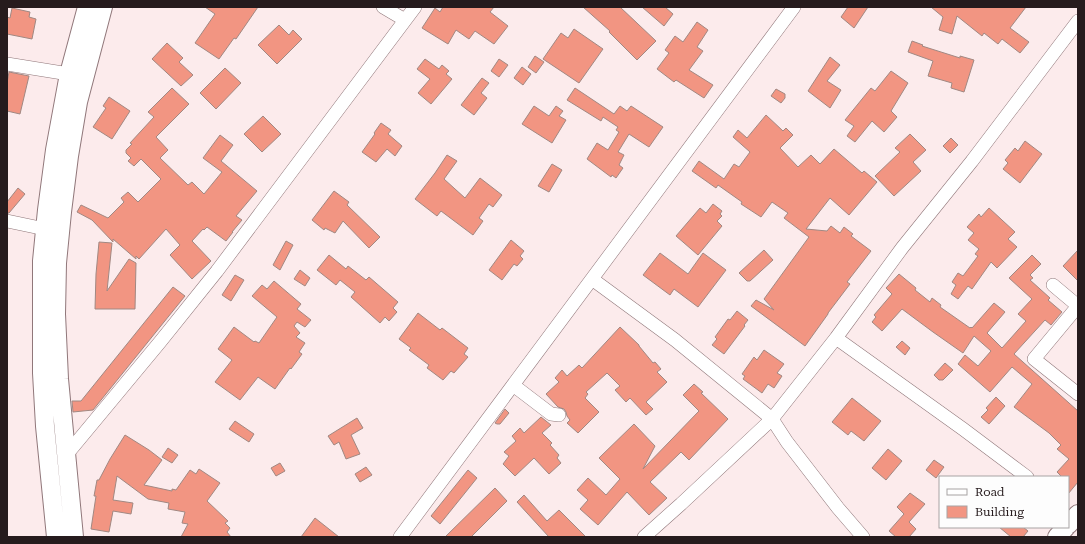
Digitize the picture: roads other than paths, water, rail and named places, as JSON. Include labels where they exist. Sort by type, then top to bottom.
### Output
[{"type":"main road","points":[[56,537],[45,426],[42,373],[42,261],[55,150],[69,74],[87,7]]},
{"type":"main road","points":[[74,537],[59,379],[56,314],[57,263],[69,156],[77,109],[103,7]]},
{"type":"main road","points":[[1072,521],[1073,537]]},
{"type":"main road","points":[[1057,537],[1065,528]]},
{"type":"street","points":[[383,7],[405,20]]},
{"type":"street","points":[[67,454],[217,271],[415,7]]},
{"type":"street","points":[[400,537],[794,7]]},
{"type":"street","points":[[644,537],[772,419],[836,338],[902,248],[972,161],[1078,21]]},
{"type":"street","points":[[7,64],[69,74]]},
{"type":"street","points":[[7,221],[45,228]]},
{"type":"street","points":[[592,279],[675,340],[772,419],[787,442],[838,508],[863,537]]},
{"type":"street","points":[[1053,285],[1078,306],[1034,359],[1078,394]]},
{"type":"street","points":[[836,338],[964,429],[1026,476]]},
{"type":"street","points":[[513,385],[551,414],[559,415]]}]
